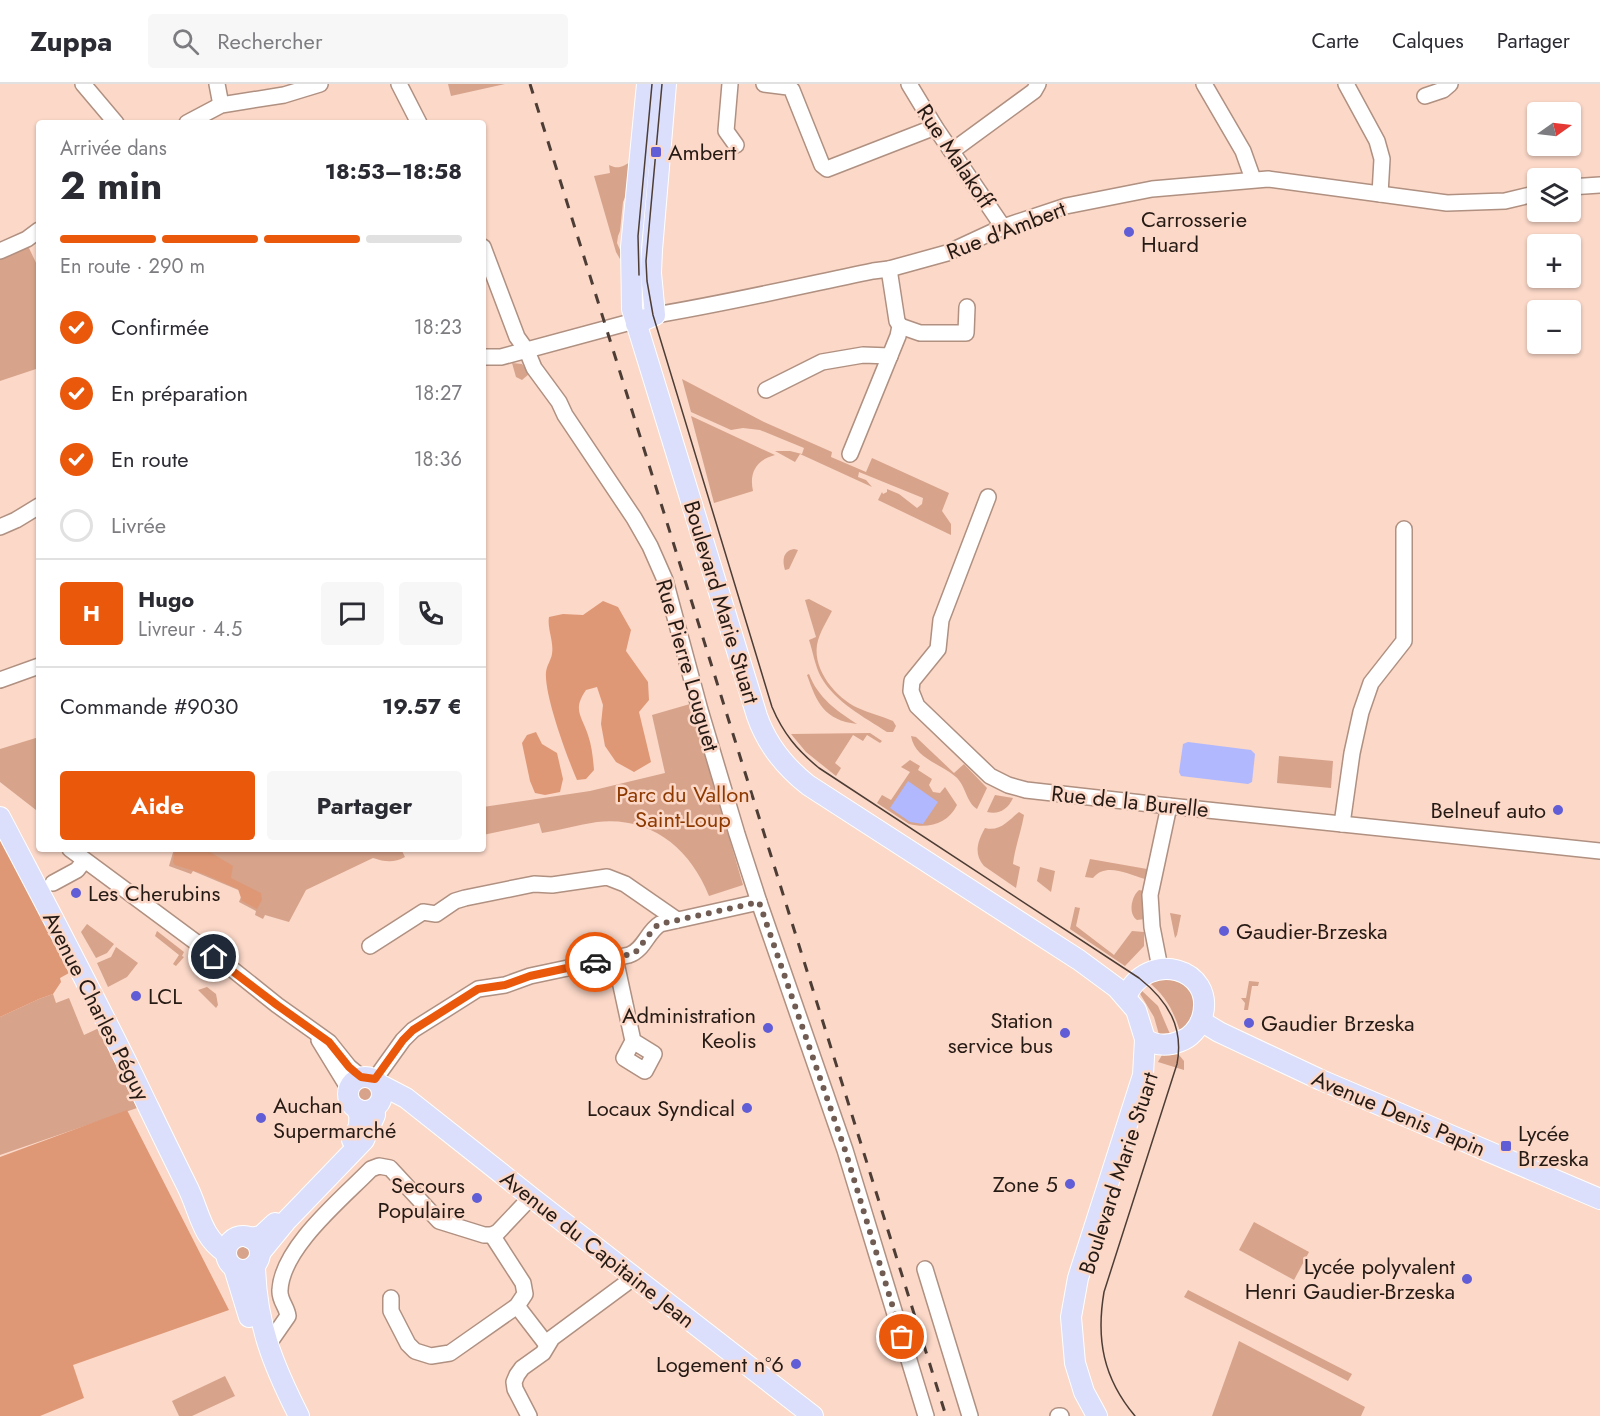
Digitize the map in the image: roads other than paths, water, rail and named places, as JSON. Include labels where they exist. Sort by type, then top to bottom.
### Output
[{"type":"main road","name":"Boulevard Marie Stuart","points":[[647,84],[632,247],[632,309],[761,729],[776,755],[808,785],[1128,992],[1151,1042],[1152,1067],[1083,1280],[1076,1317],[1080,1366],[1104,1416]]},
{"type":"main road","points":[[655,315],[651,273],[652,250],[666,84]]},
{"type":"main road","name":"Rue d'Ambert","points":[[636,324],[655,315]]},
{"type":"main road","name":"Avenue Charles Péguy","points":[[0,817],[80,969],[192,1196],[200,1223],[214,1243],[243,1253],[247,1311],[258,1340],[270,1354],[299,1416]]},
{"type":"main road","points":[[1097,1416],[1084,1392],[1075,1363],[1071,1337],[1072,1307],[1078,1278],[1142,1082],[1151,1042],[1167,1044],[1185,1039],[1198,1027],[1204,1008],[1199,987],[1189,976],[1180,971],[1160,968],[1144,975],[1128,992]]},
{"type":"main road","name":"Avenue Denis Papin","points":[[1201,1021],[1219,1032],[1321,1080],[1600,1199]]},
{"type":"main road","points":[[243,1253],[257,1237],[266,1232],[347,1146],[358,1130],[368,1093]]},
{"type":"main road","name":"Avenue du Capitaine Jean","points":[[368,1093],[410,1108],[813,1416]]},
{"type":"main road","name":"Avenue du Capitaine Jean","points":[[629,1276],[804,1416]]},
{"type":"street","points":[[83,84],[113,120]]},
{"type":"street","points":[[216,84],[221,105]]},
{"type":"street","points":[[193,120],[221,105],[265,99],[320,84]]},
{"type":"street","points":[[399,84],[417,120]]},
{"type":"street","points":[[730,84],[726,130],[736,145]]},
{"type":"street","points":[[764,84],[788,87],[792,90],[822,165],[827,169],[934,127]]},
{"type":"street","name":"Rue Malakoff","points":[[909,84],[934,127],[1003,227]]},
{"type":"street","points":[[952,151],[1034,91],[1038,84]]},
{"type":"street","points":[[1204,84],[1243,151],[1253,179]]},
{"type":"street","points":[[1346,84],[1380,150],[1380,194]]},
{"type":"street","points":[[1425,96],[1443,90],[1450,84]]},
{"type":"street","name":"Rue d'Ambert","points":[[655,315],[889,269],[947,253],[1029,217],[1094,200],[1152,189],[1253,179],[1305,183],[1447,203],[1505,201],[1527,196]]},
{"type":"street","points":[[1581,186],[1600,184]]},
{"type":"street","points":[[0,250],[27,239],[36,232]]},
{"type":"street","name":"Rue Pierre Louguet","points":[[486,255],[517,337],[527,351],[534,368],[559,402],[564,415],[634,518],[665,580],[700,710],[759,902],[845,1150],[926,1416]]},
{"type":"street","points":[[889,269],[897,321],[900,326],[920,333],[966,333],[966,307]]},
{"type":"street","name":"Rue d'Ambert","points":[[486,357],[527,351],[627,323],[636,324]]},
{"type":"street","points":[[850,454],[900,326]]},
{"type":"street","points":[[766,390],[822,362],[862,355],[890,356]]},
{"type":"street","name":"Rue de la Burelle","points":[[988,498],[941,620],[938,649],[912,681],[911,691],[914,701],[986,773],[1008,785],[1026,790],[1600,851]]},
{"type":"street","points":[[0,527],[36,508]]},
{"type":"street","points":[[1342,824],[1361,712],[1371,683],[1404,641],[1404,529]]},
{"type":"street","points":[[0,680],[36,667]]},
{"type":"street","points":[[1160,968],[1152,927],[1150,895],[1169,806]]},
{"type":"street","points":[[74,852],[329,1042],[368,1093],[406,1036],[462,999],[488,993],[530,976],[635,953],[655,927],[759,902]]},
{"type":"street","points":[[53,883],[77,870],[84,861]]},
{"type":"street","points":[[370,946],[423,912],[435,914],[465,898],[534,884],[552,885],[602,878],[612,878],[625,884],[677,920]]},
{"type":"street","points":[[615,958],[633,1041]]},
{"type":"street","points":[[270,1354],[272,1339],[288,1316],[280,1296],[281,1285],[297,1246],[371,1169],[379,1166],[390,1168],[439,1221],[484,1235],[492,1235],[529,1199]]},
{"type":"street","points":[[391,1298],[391,1311],[408,1344],[415,1351],[431,1356],[450,1353],[517,1306],[525,1294],[525,1288],[492,1235]]},
{"type":"street","points":[[925,1269],[970,1416]]},
{"type":"street","points":[[529,1416],[515,1389],[514,1382],[522,1368],[543,1353],[552,1338],[625,1284],[629,1276]]},
{"type":"street","points":[[517,1306],[547,1345]]},
{"type":"water","points":[[1188,742],[1251,750],[1255,754],[1252,782],[1248,784],[1181,776],[1179,772],[1183,744]]},
{"type":"water","points":[[908,781],[938,802],[923,824],[910,822],[890,808]]},
{"type":"tram line","points":[[639,275],[638,236],[652,84]]},
{"type":"tram line","points":[[662,84],[646,261],[653,315],[772,707],[781,725],[797,748],[819,768],[1139,978],[1166,1006],[1176,1027],[1179,1051],[1177,1064],[1104,1292],[1102,1309],[1104,1357],[1116,1387],[1135,1416]]},
{"type":"railway","points":[[530,84],[946,1416]]},
{"type":"place","name":"Ambert","points":[[656,152]]},
{"type":"place","name":"Carrosserie Huard","points":[[1129,232]]},
{"type":"place","name":"Belneuf auto","points":[[1558,810]]},
{"type":"place","name":"Les Cherubins","points":[[76,893]]},
{"type":"place","name":"Gaudier-Brzeska","points":[[1224,931]]},
{"type":"place","name":"LCL","points":[[136,996]]},
{"type":"place","name":"Gaudier Brzeska","points":[[1249,1023]]},
{"type":"place","name":"Administration Keolis","points":[[768,1028]]},
{"type":"place","name":"Station service bus","points":[[1065,1033]]},
{"type":"place","name":"Locaux Syndical","points":[[747,1108]]},
{"type":"place","name":"Auchan Supermarché","points":[[261,1118]]},
{"type":"place","name":"Lycée Brzeska","points":[[1506,1146]]},
{"type":"place","name":"Zone 5","points":[[1070,1184]]},
{"type":"place","name":"Secours Populaire","points":[[477,1198]]},
{"type":"place","name":"Lycée polyvalent Henri Gaudier-Brzeska","points":[[1467,1279]]},
{"type":"place","name":"Logement n°6","points":[[796,1364]]},
{"type":"park label","name":"Parc du Vallon Saint-Loup","points":[[683,806]]}]
